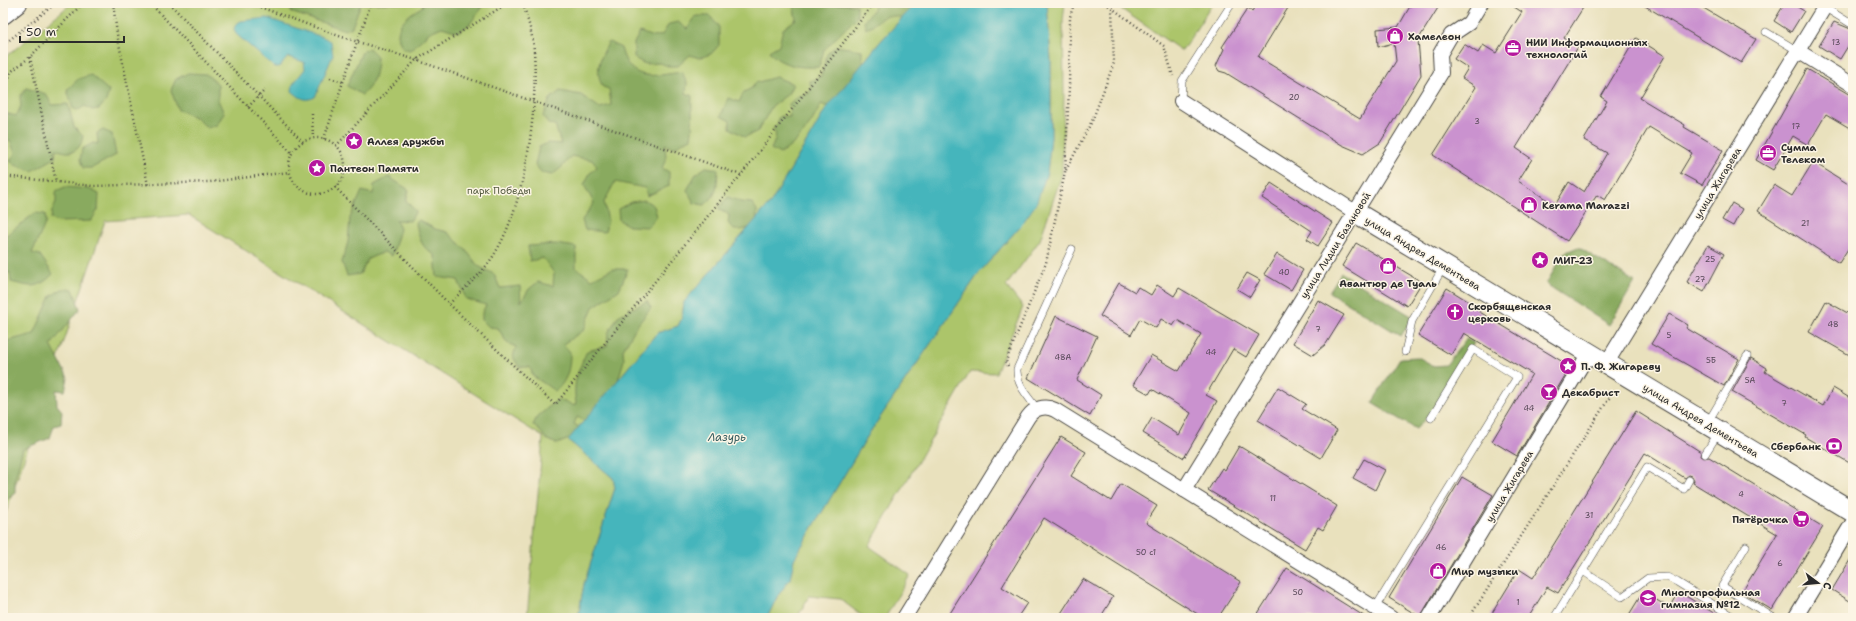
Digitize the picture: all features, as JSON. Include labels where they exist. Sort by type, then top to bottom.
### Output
[{"type":"street","points":[[3,14],[18,3]]},
{"type":"street","name":"улица Лидии Базановой","points":[[1184,490],[1441,74],[1440,54],[1451,35],[1469,23],[1481,3]]},
{"type":"street","name":"улица Жигарева","points":[[1606,364],[1825,5]]},
{"type":"street","points":[[1798,51],[1853,84]]},
{"type":"street","name":"улица Андрея Дементьева","points":[[1181,102],[1355,212],[1853,512]]},
{"type":"street","name":"улица Жигарева","points":[[1429,618],[1589,353]]},
{"type":"street","points":[[904,618],[1028,417],[1037,409],[1044,407],[1055,410],[1391,618]]},
{"type":"street","points":[[1795,618],[1853,522]]},
{"type":"lane","points":[[1181,102],[1182,81],[1232,3]]},
{"type":"lane","points":[[1825,5],[1853,25]]},
{"type":"lane","points":[[1766,32],[1798,51]]},
{"type":"lane","points":[[1037,409],[1019,384],[1016,377],[1017,368],[1072,249]]},
{"type":"lane","points":[[1405,352],[1412,321],[1444,266]]},
{"type":"lane","points":[[1374,608],[1517,377],[1473,349],[1431,418]]},
{"type":"lane","points":[[1705,454],[1713,428],[1747,356]]},
{"type":"lane","points":[[1554,618],[1647,467],[1684,489],[1689,480]]},
{"type":"lane","points":[[1746,546],[1722,586],[1774,618]]},
{"type":"lane","points":[[1583,571],[1622,596],[1648,578],[1667,577],[1731,617]]},
{"type":"path","points":[[3,45],[56,3]]},
{"type":"path","points":[[3,78],[12,73],[30,57],[83,3]]},
{"type":"path","points":[[113,3],[117,34],[148,185]]},
{"type":"path","points":[[150,3],[292,153]]},
{"type":"path","points":[[169,3],[303,142]]},
{"type":"path","points":[[249,3],[741,174]]},
{"type":"path","points":[[324,139],[371,3]]},
{"type":"path","points":[[336,146],[416,60],[508,3]]},
{"type":"path","points":[[449,304],[470,285],[488,264],[503,237],[518,197],[527,156],[534,102],[534,49],[524,3]]},
{"type":"path","points":[[335,188],[449,304],[555,405],[741,174],[874,3]]},
{"type":"path","points":[[1016,377],[1009,369],[1006,361],[1046,263],[1065,172],[1069,88],[1070,17],[1074,3]]},
{"type":"path","points":[[1105,3],[1164,46],[1181,102]]},
{"type":"path","points":[[1065,172],[1092,121],[1114,63],[1112,8]]},
{"type":"path","points":[[30,57],[56,182]]},
{"type":"path","points":[[3,92],[12,73]]},
{"type":"path","points":[[330,78],[343,82]]},
{"type":"path","points":[[248,107],[265,90]]},
{"type":"path","points":[[312,114],[313,138]]},
{"type":"path","points":[[313,138],[324,139],[336,146],[344,159],[344,175],[335,188],[328,192],[312,194],[297,186],[289,172],[289,166],[292,153],[303,142],[313,138]]},
{"type":"path","points":[[3,176],[93,186],[210,182],[289,172]]},
{"type":"path","points":[[1469,618],[1613,392]]},
{"type":"green space","name":"парк Победы","points":[[72,3],[916,3],[880,42],[826,109],[772,201],[684,302],[682,318],[678,326],[657,333],[568,440],[613,478],[615,488],[584,584],[578,618],[527,618],[543,437],[189,215],[105,221],[3,521],[3,59]]},
{"type":"green space","points":[[295,3],[361,3],[352,27],[345,30],[290,12]]},
{"type":"green space","points":[[423,3],[478,3],[482,8],[469,25],[458,32],[442,27],[430,32],[410,50],[403,48],[399,41],[398,35],[401,24],[405,19],[422,7]]},
{"type":"green space","points":[[875,3],[915,3],[918,6],[908,19],[885,16],[866,29],[864,21],[874,9]]},
{"type":"green space","points":[[1047,3],[1065,3],[1063,21],[1064,94],[1062,174],[1040,240],[1006,286],[1023,307],[996,373],[970,372],[869,546],[910,575],[885,618],[865,618],[840,599],[809,596],[797,618],[767,618],[777,597],[790,579],[794,559],[870,432],[979,273],[1022,224],[1047,173],[1051,137],[1051,61]]},
{"type":"green space","points":[[1115,3],[1213,3],[1182,51],[1117,6]]},
{"type":"green space","points":[[793,4],[857,5],[857,17],[824,50],[819,67],[806,67],[785,63],[769,51],[779,45],[783,29],[796,19]]},
{"type":"green space","points":[[696,16],[710,16],[719,27],[719,45],[711,54],[699,58],[690,55],[678,66],[668,66],[660,63],[645,64],[634,58],[634,43],[640,32],[653,37],[662,35],[669,24],[678,22],[687,29]]},
{"type":"green space","points":[[609,42],[621,48],[630,67],[644,75],[662,75],[682,72],[687,83],[686,93],[692,96],[692,128],[691,138],[673,148],[665,144],[666,159],[662,168],[669,172],[669,186],[647,196],[645,188],[615,182],[604,202],[608,221],[605,232],[585,230],[582,220],[594,203],[584,185],[590,173],[597,167],[592,160],[571,156],[562,167],[552,175],[542,173],[535,165],[539,147],[548,143],[561,144],[555,125],[548,124],[543,116],[550,99],[560,91],[581,95],[600,108],[611,105],[609,89],[603,87],[599,75],[599,64]]},
{"type":"green space","points":[[836,46],[862,50],[862,60],[869,64],[833,109],[821,104],[809,125],[793,144],[780,154],[771,149],[776,136],[773,128],[778,123],[778,118],[782,116],[790,117],[789,104],[798,96],[808,94],[811,90],[810,81],[821,76],[827,54]]},
{"type":"green space","points":[[369,48],[377,56],[376,67],[372,82],[362,95],[347,86],[362,52]]},
{"type":"green space","points":[[188,73],[206,74],[218,84],[218,100],[224,113],[217,125],[207,128],[197,118],[178,110],[171,90],[176,79]]},
{"type":"green space","points":[[91,75],[109,91],[106,101],[99,109],[92,110],[85,106],[78,110],[73,109],[67,90],[78,79]]},
{"type":"green space","points":[[776,77],[793,84],[788,94],[772,106],[758,131],[745,137],[730,128],[730,121],[721,116],[728,98],[739,102],[744,92],[752,88],[755,83]]},
{"type":"green space","points":[[26,88],[46,94],[52,105],[68,104],[74,127],[83,136],[82,142],[77,149],[66,152],[56,149],[55,158],[32,171],[15,165],[10,161],[15,153],[10,140],[3,139],[3,115],[5,113],[16,116],[21,106],[20,97]]},
{"type":"green space","points":[[103,130],[112,134],[116,155],[92,168],[83,168],[80,160],[82,149],[93,143],[98,144],[97,133]]},
{"type":"green space","points":[[706,167],[718,169],[716,190],[709,202],[704,205],[694,203],[687,190],[696,174]]},
{"type":"green space","points":[[389,177],[409,190],[406,201],[416,211],[410,221],[396,220],[400,229],[392,256],[384,252],[368,259],[360,274],[347,276],[342,262],[348,242],[350,218],[362,191],[373,194],[374,185]]},
{"type":"green space","points":[[65,187],[89,189],[99,194],[98,210],[91,221],[58,222],[51,219],[52,211],[56,202],[56,191]]},
{"type":"green space","points":[[728,197],[741,202],[752,203],[757,210],[756,226],[741,230],[734,230],[728,223],[729,215],[718,208]]},
{"type":"green space","points":[[645,200],[654,206],[657,216],[648,227],[629,226],[619,220],[618,209],[631,202]]},
{"type":"green space","points":[[35,213],[45,214],[46,222],[32,253],[40,255],[53,274],[43,283],[29,286],[11,282],[10,272],[3,275],[3,248],[5,248],[4,237]]},
{"type":"green space","points":[[419,220],[435,229],[447,232],[466,250],[478,266],[494,274],[500,288],[520,286],[521,302],[529,289],[538,282],[553,286],[554,273],[543,258],[530,261],[528,246],[556,244],[576,247],[576,268],[592,279],[612,269],[628,269],[619,290],[593,307],[584,330],[563,344],[570,352],[569,368],[563,383],[555,391],[533,376],[530,367],[519,367],[513,357],[516,347],[507,343],[498,328],[489,327],[482,320],[482,313],[486,305],[466,299],[458,280],[437,277],[435,255],[430,252],[421,242],[416,223]]},
{"type":"green space","points":[[1578,247],[1635,282],[1609,325],[1546,284],[1564,253]]},
{"type":"green space","points":[[1341,273],[1413,317],[1401,336],[1329,292]]},
{"type":"green space","points":[[62,289],[73,289],[80,309],[51,345],[68,378],[65,391],[56,390],[57,405],[62,411],[61,424],[54,426],[50,438],[23,449],[15,479],[15,493],[5,501],[3,505],[3,342],[34,334],[51,296]]},
{"type":"green space","points":[[647,301],[651,308],[636,327],[623,350],[624,360],[616,387],[587,422],[577,417],[574,424],[581,428],[572,438],[557,444],[546,439],[533,425],[537,417],[557,400],[565,401],[574,406],[576,403],[575,389],[577,376],[587,351],[607,346],[608,333],[618,316]]},
{"type":"green space","points":[[1466,339],[1474,343],[1432,412],[1416,429],[1372,403],[1400,358],[1418,357],[1434,366],[1446,365]]},
{"type":"water","name":"Лазурь","points":[[916,3],[1047,3],[1051,61],[1051,137],[1047,173],[1036,204],[1022,224],[979,273],[870,432],[794,559],[790,579],[777,597],[767,618],[578,618],[584,584],[615,488],[613,478],[568,440],[657,333],[678,326],[682,318],[684,302],[772,201],[826,109],[880,42]]},
{"type":"water","points":[[267,18],[325,38],[331,42],[333,55],[315,97],[305,99],[292,91],[293,84],[305,69],[304,62],[288,57],[279,67],[274,67],[236,34],[234,29],[236,24],[241,21]]},
{"type":"building","points":[[1258,3],[1291,3],[1258,57],[1360,119],[1396,61],[1394,43],[1378,47],[1377,29],[1398,27],[1412,3],[1441,3],[1418,40],[1421,75],[1380,143],[1363,154],[1342,145],[1226,73],[1219,71],[1216,66],[1224,49],[1222,47],[1248,8],[1252,11]]},
{"type":"building","points":[[1508,3],[1586,3],[1564,38],[1578,47],[1516,148],[1532,159],[1518,181],[1555,205],[1569,182],[1584,192],[1607,153],[1584,140],[1607,101],[1601,97],[1636,38],[1665,56],[1640,98],[1685,125],[1684,127],[1723,150],[1702,185],[1680,173],[1692,153],[1649,127],[1605,200],[1597,195],[1567,241],[1433,155],[1476,87],[1462,78],[1468,68],[1454,59],[1464,44],[1478,53],[1483,45],[1496,53],[1522,12]]},
{"type":"building","points":[[1640,3],[1695,3],[1756,39],[1741,63]]},
{"type":"building","points":[[1785,3],[1791,3],[1804,11],[1791,32],[1774,21]]},
{"type":"building","points":[[1834,22],[1853,30],[1853,38],[1840,59],[1819,46]]},
{"type":"building","points":[[1807,69],[1853,96],[1853,130],[1826,114],[1808,145],[1793,136],[1773,170],[1756,160]]},
{"type":"building","points":[[1813,162],[1853,187],[1853,241],[1839,263],[1758,211],[1774,185],[1792,196]]},
{"type":"building","points":[[1271,183],[1333,223],[1318,246],[1307,239],[1312,231],[1262,198]]},
{"type":"building","points":[[1732,203],[1742,209],[1733,226],[1722,220]]},
{"type":"building","points":[[1356,243],[1422,282],[1407,306],[1342,266]]},
{"type":"building","points":[[1708,245],[1724,254],[1704,292],[1687,282]]},
{"type":"building","points":[[1277,254],[1303,270],[1291,290],[1264,274]]},
{"type":"building","points":[[1247,273],[1260,280],[1250,297],[1237,289]]},
{"type":"building","points":[[1119,283],[1135,292],[1138,287],[1151,295],[1157,285],[1174,296],[1179,288],[1259,335],[1246,357],[1233,349],[1206,395],[1217,401],[1184,458],[1143,433],[1152,418],[1179,435],[1191,413],[1152,389],[1149,394],[1133,385],[1151,355],[1179,371],[1201,334],[1177,320],[1173,326],[1161,319],[1156,328],[1140,319],[1131,335],[1100,316]]},
{"type":"building","points":[[1447,288],[1479,308],[1478,311],[1568,365],[1564,373],[1566,374],[1517,456],[1492,441],[1532,374],[1464,333],[1451,355],[1418,335]]},
{"type":"building","points":[[1318,300],[1344,315],[1326,344],[1313,355],[1293,343]]},
{"type":"building","points":[[1826,301],[1853,316],[1853,357],[1809,332]]},
{"type":"building","points":[[1669,314],[1688,325],[1686,328],[1739,359],[1724,386],[1651,344]]},
{"type":"building","points":[[1056,316],[1097,336],[1077,380],[1101,395],[1090,416],[1028,378]]},
{"type":"building","points":[[1751,358],[1767,368],[1765,372],[1823,406],[1833,388],[1853,400],[1853,465],[1805,437],[1806,435],[1732,392]]},
{"type":"building","points":[[1278,387],[1306,404],[1302,409],[1337,430],[1321,458],[1258,420]]},
{"type":"building","points":[[1636,411],[1701,452],[1700,456],[1703,458],[1709,457],[1823,527],[1772,610],[1742,592],[1777,534],[1693,483],[1694,480],[1692,476],[1689,475],[1685,478],[1645,453],[1558,593],[1547,587],[1528,618],[1489,618],[1519,569],[1533,578]]},
{"type":"building","points":[[1061,437],[1086,452],[1071,476],[1111,501],[1121,484],[1157,506],[1146,523],[1241,582],[1218,618],[1204,618],[1044,518],[1002,587],[1027,603],[1017,618],[947,618]]},
{"type":"building","points":[[1239,446],[1337,506],[1323,530],[1318,527],[1305,549],[1208,490],[1222,468],[1225,470]]},
{"type":"building","points":[[1364,459],[1385,470],[1375,490],[1353,478]]},
{"type":"building","points":[[1462,477],[1493,495],[1420,617],[1389,598]]},
{"type":"building","points":[[1853,555],[1853,603],[1832,590]]},
{"type":"building","points":[[1287,568],[1367,618],[1255,618]]},
{"type":"building","points":[[1083,579],[1113,597],[1100,618],[1058,618]]},
{"type":"building","points":[[1643,592],[1670,608],[1679,592],[1722,618],[1627,618]]},
{"type":"place","name":"Хамелеон","points":[[1395,36]]},
{"type":"place","name":"НИИ Информационных технологий","points":[[1513,48]]},
{"type":"place","name":"Аллея дружбы","points":[[354,141]]},
{"type":"place","name":"Сумма Телеком","points":[[1768,153]]},
{"type":"place","name":"Пантеон Памяти","points":[[317,168]]},
{"type":"place","name":"Kerama Marazzi","points":[[1529,205]]},
{"type":"place","name":"МИГ-23","points":[[1540,260]]},
{"type":"place","name":"Авантюр де Туаль","points":[[1388,266]]},
{"type":"place","name":"Скорбященская церковь","points":[[1455,312]]},
{"type":"place","name":"П. Ф. Жигареву","points":[[1568,366]]},
{"type":"place","name":"Декабрист","points":[[1549,392]]},
{"type":"place","name":"Сбербанк","points":[[1834,446]]},
{"type":"place","name":"Пятёрочка","points":[[1801,519]]},
{"type":"place","name":"Мир музыки","points":[[1438,571]]},
{"type":"place","name":"Многопрофильная гимназия №12","points":[[1648,598]]}]
